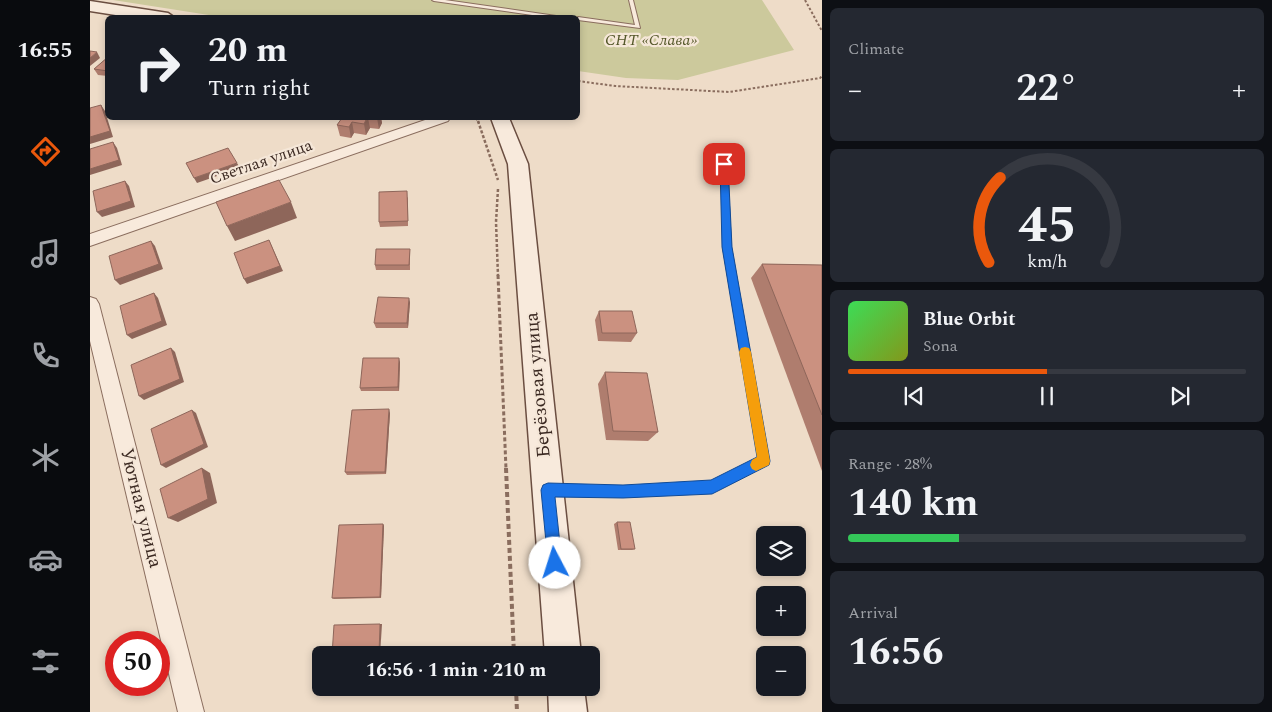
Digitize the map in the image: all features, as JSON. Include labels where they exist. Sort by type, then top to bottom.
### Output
[{"type":"main road","points":[[90,6],[148,15]]},
{"type":"main road","name":"Берёзовая улица","points":[[501,120],[518,164],[562,646]]},
{"type":"main road","points":[[567,696],[568,712]]},
{"type":"street","name":"Светлая улица","points":[[90,240],[437,120]]},
{"type":"street","name":"Уютная улица","points":[[90,304],[191,712]]},
{"type":"lane","points":[[434,0],[546,15]]},
{"type":"lane","points":[[580,19],[638,27],[631,0]]},
{"type":"lane","points":[[548,490],[623,492],[712,487],[764,461],[727,247],[724,164]]},
{"type":"path","points":[[805,0],[822,31]]},
{"type":"path","points":[[580,81],[614,86],[729,92],[820,78],[822,76]]},
{"type":"path","points":[[477,120],[481,126],[498,182],[496,222],[514,646]]},
{"type":"path","points":[[516,696],[517,712]]},
{"type":"green space","name":"СНТ «Слава»","points":[[113,0],[762,0],[794,50],[678,80],[626,78],[580,71],[580,15],[209,15]]},
{"type":"building","points":[[90,51],[97,52],[90,58]]},
{"type":"building","points":[[105,60],[105,71],[94,69]]},
{"type":"building","points":[[101,105],[110,131],[90,137],[90,108]]},
{"type":"building","points":[[341,120],[366,120],[364,124],[352,122],[349,127],[337,125]]},
{"type":"building","points":[[113,142],[119,160],[90,169],[90,149]]},
{"type":"building","points":[[228,148],[237,163],[194,178],[186,163]]},
{"type":"building","points":[[279,180],[291,202],[227,226],[216,202]]},
{"type":"building","points":[[125,181],[131,201],[97,212],[93,191]]},
{"type":"building","points":[[407,191],[408,221],[379,222],[379,192]]},
{"type":"building","points":[[269,240],[280,266],[244,279],[234,253]]},
{"type":"building","points":[[151,241],[159,264],[115,280],[109,256]]},
{"type":"building","points":[[376,249],[410,249],[409,265],[375,265]]},
{"type":"building","points":[[762,264],[822,265],[822,415]]},
{"type":"building","points":[[154,293],[162,321],[127,335],[120,306]]},
{"type":"building","points":[[378,297],[409,298],[407,323],[374,323]]},
{"type":"building","points":[[599,311],[632,311],[637,333],[602,333]]},
{"type":"building","points":[[171,348],[180,379],[139,396],[131,365]]},
{"type":"building","points":[[363,358],[399,358],[398,387],[360,388]]},
{"type":"building","points":[[605,372],[647,373],[658,432],[613,431]]},
{"type":"building","points":[[389,409],[385,472],[345,472],[352,410]]},
{"type":"building","points":[[192,410],[204,444],[161,465],[151,429]]},
{"type":"building","points":[[202,468],[208,499],[168,518],[160,489]]},
{"type":"building","points":[[617,522],[630,522],[635,549],[621,549]]},
{"type":"building","points":[[383,524],[380,597],[332,598],[339,525]]},
{"type":"building","points":[[380,624],[379,646],[333,646],[334,625]]},
{"type":"slow traffic","points":[[745,352],[764,461],[756,465]]},
{"type":"route","points":[[555,563],[548,490],[623,492],[712,487],[764,461],[727,247],[724,164]]}]
